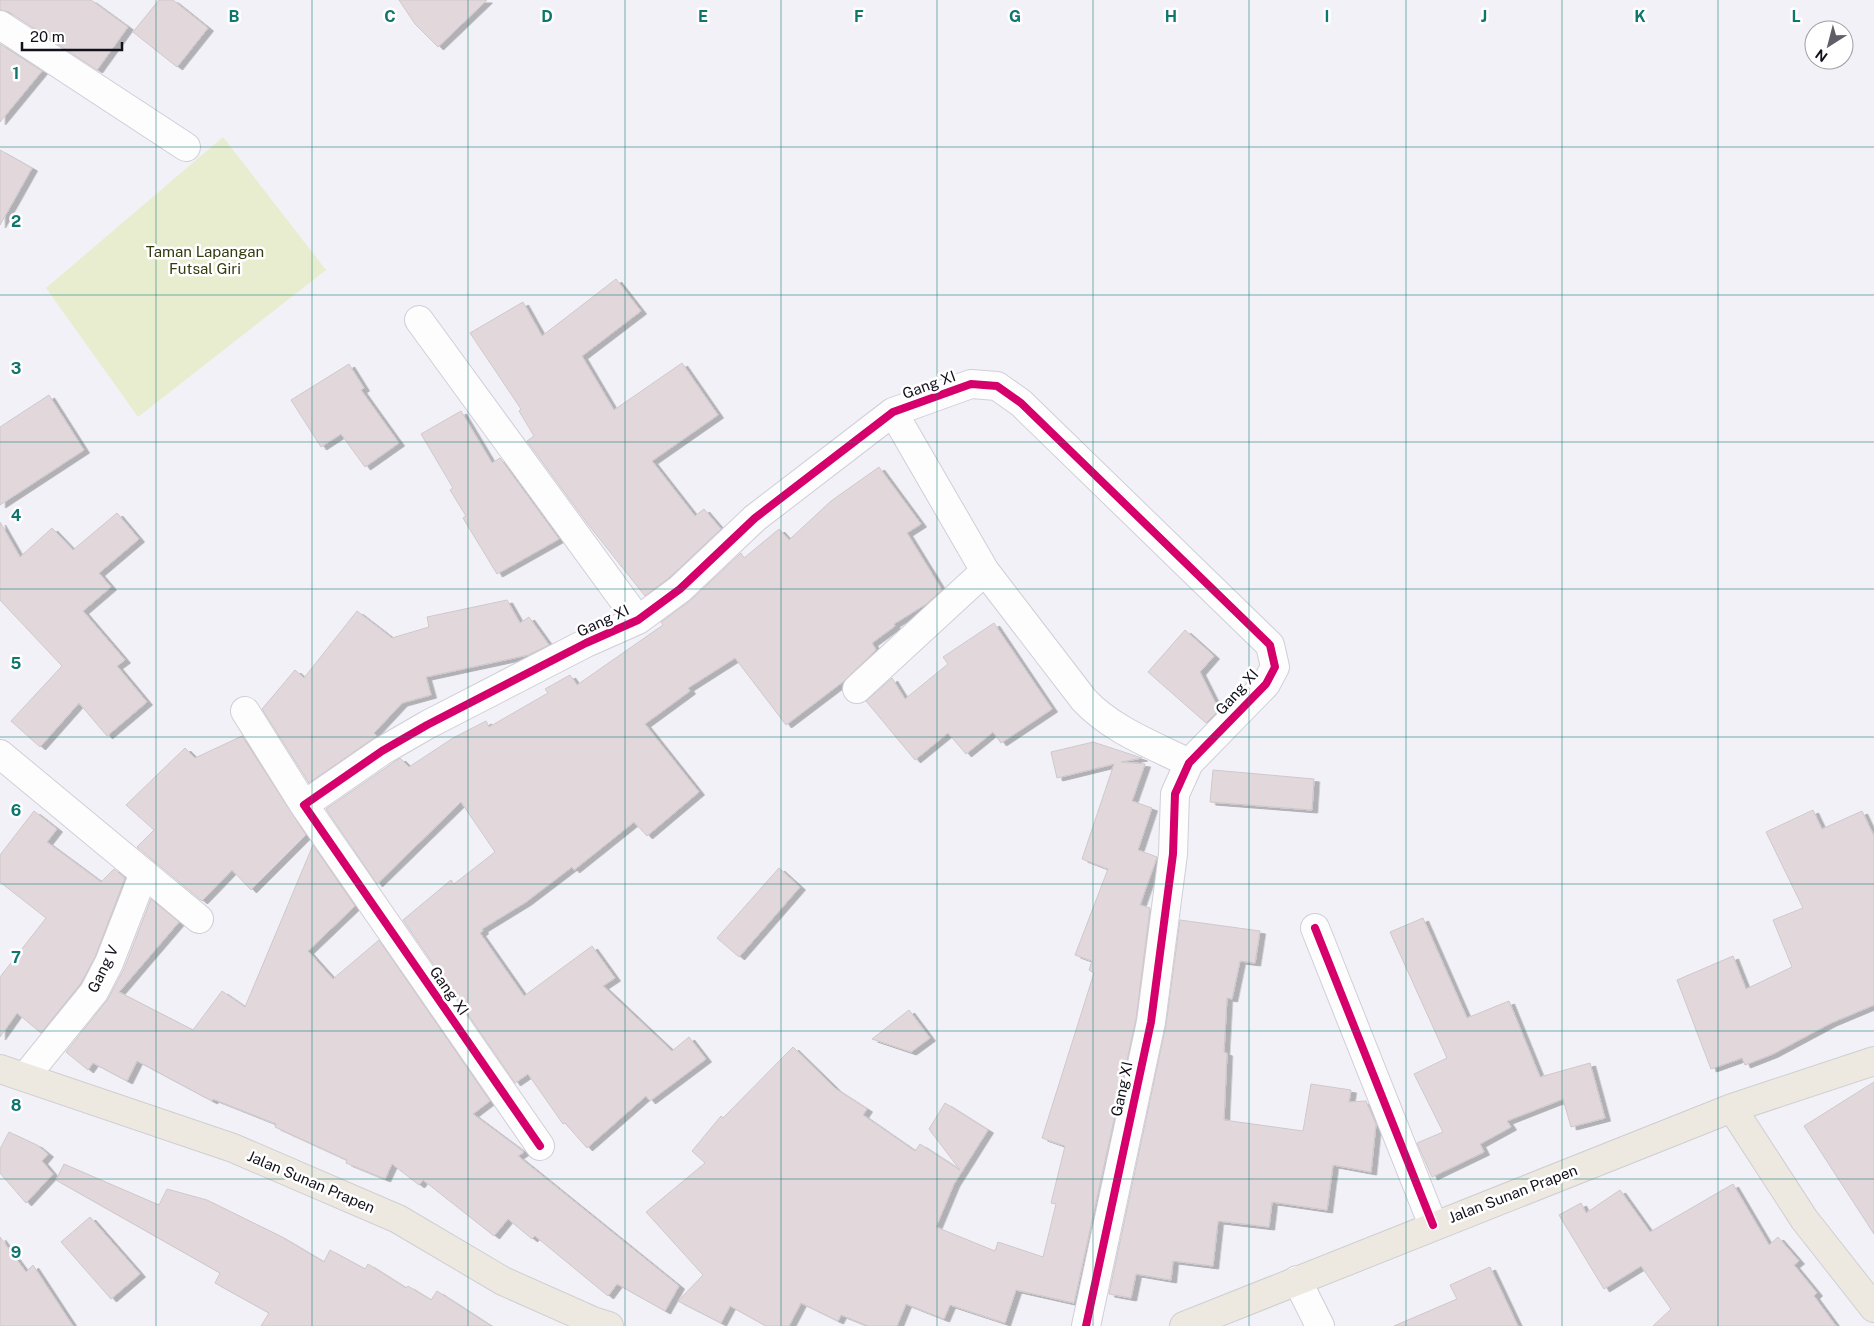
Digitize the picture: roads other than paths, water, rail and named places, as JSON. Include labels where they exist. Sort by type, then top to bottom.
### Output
[{"type":"main road","name":"Jalan Sunan Prapen","points":[[1184,1326],[1433,1225],[1732,1108],[1874,1061]]},
{"type":"main road","name":"Jalan Sunan Prapen","points":[[13,1073],[234,1148],[398,1219],[503,1281],[597,1324]]},
{"type":"main road","points":[[1732,1108],[1804,1219],[1874,1308]]},
{"type":"street","points":[[0,25],[186,147]]},
{"type":"street","points":[[419,320],[638,620]]},
{"type":"street","name":"Gang XI","points":[[540,1146],[304,805],[382,751],[427,725],[586,643],[638,620],[680,589],[754,518],[893,412],[971,384],[998,386],[1022,403],[1270,645],[1275,667],[1266,684],[1189,762],[1175,794],[1173,854],[1151,1022],[1086,1326]]},
{"type":"street","points":[[893,412],[986,571],[1097,714],[1189,762]]},
{"type":"street","points":[[857,689],[986,571]]},
{"type":"street","points":[[245,711],[304,805]]},
{"type":"street","points":[[0,754],[199,919]]},
{"type":"street","name":"Gang V","points":[[13,1073],[94,992],[109,962],[144,873]]},
{"type":"street","points":[[1315,928],[1433,1225]]},
{"type":"street","points":[[1297,1280],[1320,1326]]},
{"type":"park label","name":"Taman Lapangan Futsal Giri","points":[[205,260]]}]
